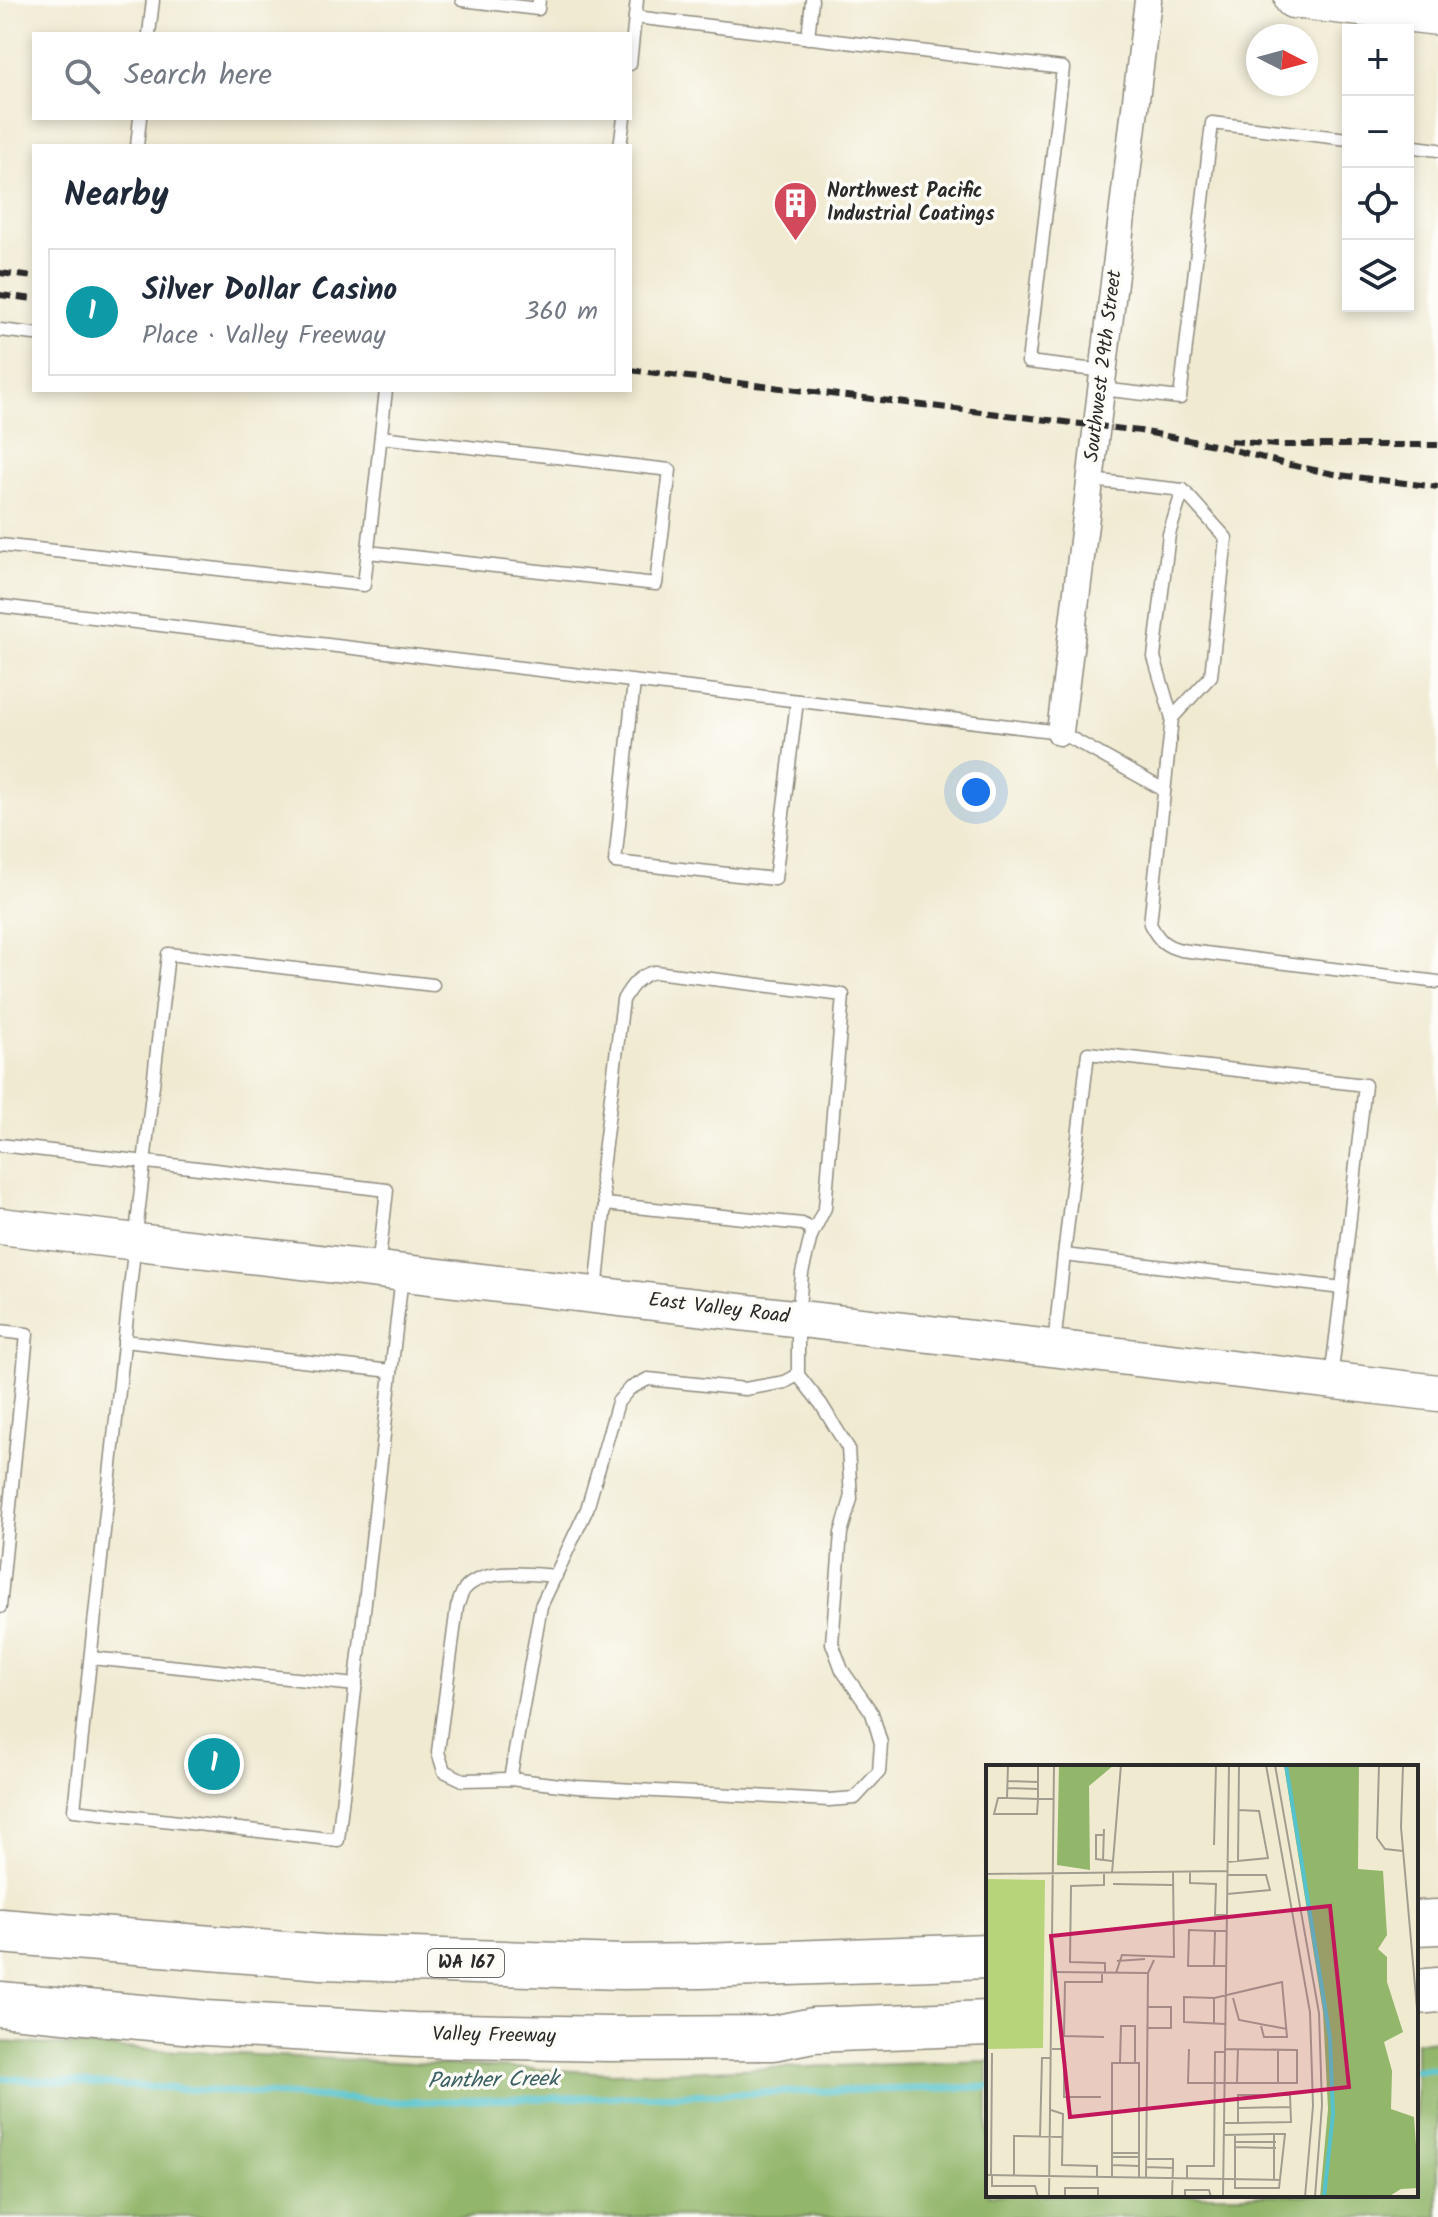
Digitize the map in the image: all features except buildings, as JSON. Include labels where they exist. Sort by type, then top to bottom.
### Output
[{"type":"highway","points":[[1418,1923],[1438,1922]]},
{"type":"highway","name":"WA 167","points":[[0,1931],[322,1957],[622,1967],[986,1956]]},
{"type":"highway","points":[[0,1986],[233,2007],[412,2017],[600,2021],[761,2019],[813,2030]]},
{"type":"highway","points":[[1418,1992],[1438,1990]]},
{"type":"highway","name":"Valley Freeway","points":[[0,2004],[205,2023],[414,2035],[773,2038],[813,2030],[986,2023]]},
{"type":"street","name":"Southwest 29th Street","points":[[1060,732],[1148,0]]},
{"type":"street","points":[[1293,0],[1381,15],[1438,17]]},
{"type":"street","name":"East Valley Road","points":[[0,1226],[1438,1393]]},
{"type":"lane","points":[[149,32],[153,0]]},
{"type":"lane","points":[[462,0],[538,9],[539,0]]},
{"type":"lane","points":[[632,45],[637,0]]},
{"type":"lane","points":[[808,38],[812,0]]},
{"type":"lane","points":[[635,17],[1063,68],[1028,362],[1180,398],[1212,123],[1342,138]]},
{"type":"lane","points":[[137,144],[140,120]]},
{"type":"lane","points":[[620,144],[624,120]]},
{"type":"lane","points":[[1414,147],[1438,150]]},
{"type":"lane","points":[[0,330],[32,334]]},
{"type":"lane","points":[[0,545],[364,585],[386,392]]},
{"type":"lane","points":[[368,552],[656,584],[670,470],[381,437]]},
{"type":"lane","points":[[1090,480],[1183,490],[1226,538],[1211,676],[1172,718]]},
{"type":"lane","points":[[1183,490],[1169,534],[1154,657],[1172,718],[1150,924],[1156,936],[1166,947],[1438,982]]},
{"type":"lane","points":[[0,606],[1060,732],[1164,790]]},
{"type":"lane","points":[[634,682],[615,862],[775,879],[797,701]]},
{"type":"lane","points":[[0,1145],[144,1162],[387,1190],[391,1371],[338,1840],[74,1810],[135,1242],[144,1162],[168,954],[433,985]]},
{"type":"lane","points":[[556,1576],[511,1573],[479,1579],[465,1590],[457,1607],[438,1752],[444,1771],[463,1780],[510,1779],[577,1787],[829,1800],[855,1798],[879,1772],[881,1743],[872,1713],[842,1670],[832,1643],[841,1533],[851,1499],[848,1448],[821,1404],[798,1375],[802,1273],[811,1236],[825,1208],[843,995],[655,972],[645,974],[636,981],[623,1000],[601,1176],[605,1204],[595,1295]]},
{"type":"lane","points":[[1053,1348],[1088,1053],[1365,1085],[1331,1380]]},
{"type":"lane","points":[[605,1204],[802,1224],[810,1228],[811,1236]]},
{"type":"lane","points":[[1064,1255],[1342,1288]]},
{"type":"lane","points":[[0,1331],[27,1334],[0,1607]]},
{"type":"lane","points":[[124,1341],[391,1371]]},
{"type":"lane","points":[[510,1779],[541,1606],[587,1509],[618,1402],[629,1389],[648,1379],[745,1389],[785,1382],[798,1375]]},
{"type":"lane","points":[[91,1658],[356,1685]]},
{"type":"green space","points":[[1438,2040],[1438,2217],[0,2217],[0,2042],[613,2073],[986,2061],[986,2197],[1418,2197],[1418,2042]]},
{"type":"waterway","name":"Panther Creek","points":[[1418,2070],[1438,2069]]},
{"type":"waterway","name":"Panther Creek","points":[[0,2078],[400,2102],[986,2087]]},
{"type":"railway","points":[[0,273],[32,277]]},
{"type":"railway","points":[[0,295],[32,299]]},
{"type":"railway","points":[[632,370],[1140,431],[1219,446],[1339,475],[1438,487]]},
{"type":"railway","points":[[1230,441],[1276,445],[1438,445]]},
{"type":"place","name":"Northwest Pacific Industrial Coatings","points":[[796,243]]},
{"type":"place","name":"Silver Dollar Casino","points":[[214,1764]]}]
